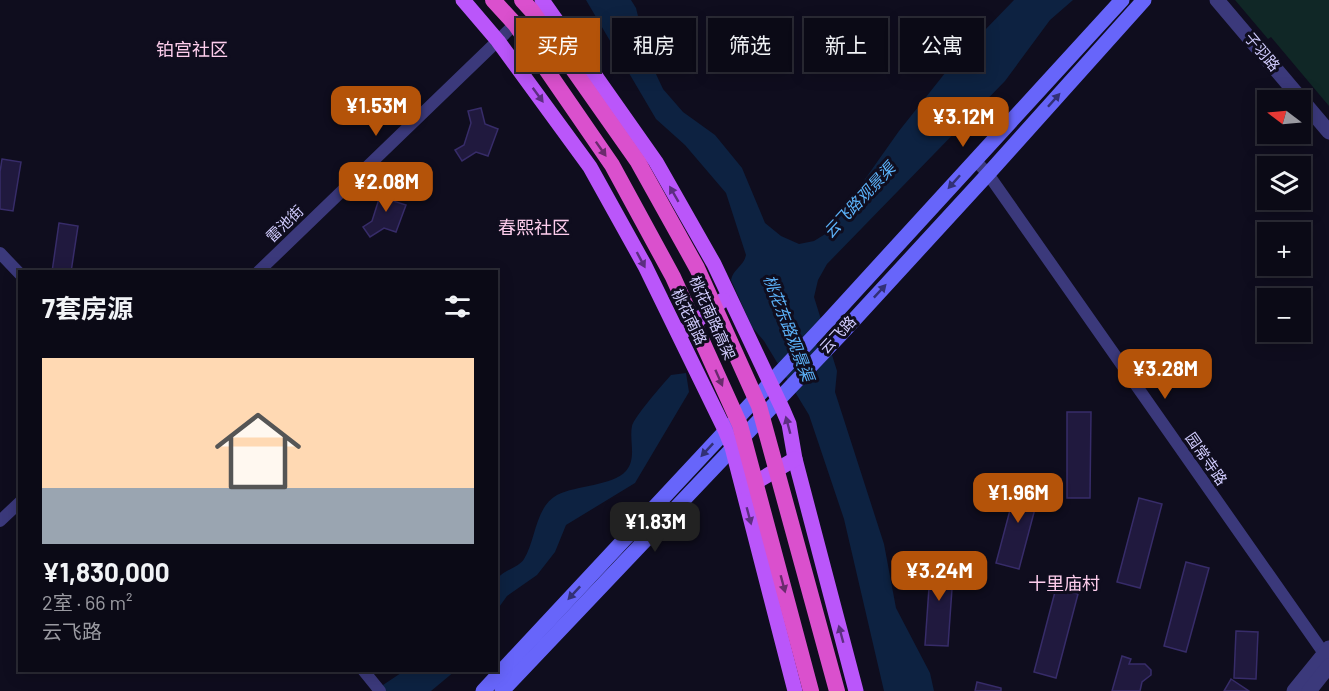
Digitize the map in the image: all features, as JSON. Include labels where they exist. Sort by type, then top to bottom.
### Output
[{"type":"highway","name":"桃花南路高架","points":[[493,0],[515,24],[612,165],[674,277],[740,425],[811,691]]},
{"type":"highway","name":"桃花南路高架","points":[[536,2],[638,162],[697,268],[759,406],[837,691]]},
{"type":"main road","name":"桃花南路","points":[[463,0],[498,41],[590,167],[645,266],[725,430],[732,447],[795,691]]},
{"type":"main road","name":"云飞路","points":[[483,691],[829,320],[1122,0]]},
{"type":"main road","name":"云飞路","points":[[502,691],[840,334],[1144,0]]},
{"type":"main road","points":[[536,2],[656,162],[714,264],[781,396],[795,459],[856,691]]},
{"type":"main road","points":[[678,335],[729,296]]},
{"type":"main road","points":[[743,491],[795,459]]},
{"type":"street","name":"子羽路","points":[[1217,0],[1329,132]]},
{"type":"street","name":"雷池街","points":[[260,270],[515,24]]},
{"type":"street","name":"园常寺路","points":[[975,160],[988,174],[1328,657]]},
{"type":"street","points":[[0,253],[18,272]]},
{"type":"street","points":[[0,521],[18,504]]},
{"type":"street","points":[[1294,691],[1328,657]]},
{"type":"street","points":[[1309,691],[1328,657]]},
{"type":"street","points":[[367,675],[380,691]]},
{"type":"green space","points":[[1235,0],[1329,0],[1329,106],[1271,37],[1268,39]]},
{"type":"water","points":[[586,0],[631,0],[638,18],[612,18],[612,44],[600,24],[600,18],[597,18]]},
{"type":"water","points":[[1014,0],[1073,0],[1050,20],[1005,81],[827,264],[818,280],[814,297],[837,371],[835,392],[884,544],[896,608],[930,673],[934,691],[884,691],[844,519],[809,415],[764,341],[752,327],[731,280],[746,255],[726,193],[685,145],[656,119],[628,72],[655,72],[663,89],[683,112],[715,135],[742,168],[765,223],[781,236],[799,244],[814,241],[827,233],[899,131],[946,72],[984,72],[984,31]]},
{"type":"water","points":[[686,373],[689,392],[635,483],[566,525],[555,552],[537,575],[507,596],[498,609],[498,578],[524,559],[544,507],[557,495],[612,480],[626,471],[631,461],[632,426],[649,400],[671,375]]},
{"type":"water","points":[[454,672],[431,691],[374,691],[401,673]]},
{"type":"building","points":[[481,108],[485,124],[498,129],[488,156],[476,152],[462,161],[455,150],[464,145],[471,123],[468,111]]},
{"type":"building","points":[[2,159],[21,162],[13,211],[0,209]]},
{"type":"building","points":[[390,184],[393,201],[406,205],[396,232],[384,228],[370,237],[363,227],[372,221],[379,199],[376,187]]},
{"type":"building","points":[[59,223],[78,226],[71,270],[52,270]]},
{"type":"building","points":[[1067,412],[1091,412],[1090,498],[1067,498]]},
{"type":"building","points":[[1018,480],[1041,486],[1019,569],[996,563]]},
{"type":"building","points":[[1139,498],[1162,504],[1140,588],[1117,582]]},
{"type":"building","points":[[931,559],[954,560],[948,646],[925,645]]},
{"type":"building","points":[[1186,562],[1209,568],[1186,652],[1164,646]]},
{"type":"building","points":[[1056,588],[1078,594],[1056,678],[1034,672]]},
{"type":"building","points":[[1236,631],[1258,632],[1256,679],[1234,678]]},
{"type":"building","points":[[1122,656],[1131,659],[1129,664],[1145,664],[1151,670],[1151,675],[1142,682],[1140,691],[1112,691]]},
{"type":"building","points":[[1231,679],[1249,691],[1224,691]]},
{"type":"building","points":[[977,682],[1001,688],[1001,691],[975,691]]},
{"type":"district","name":"铂宫社区","points":[[192,50]]},
{"type":"district","name":"春熙社区","points":[[534,228]]},
{"type":"district","name":"十里庙村","points":[[1064,584]]},
{"type":"water label","name":"云飞路观景渠","points":[[859,200]]},
{"type":"water label","name":"桃花东路观景渠","points":[[789,328]]}]
